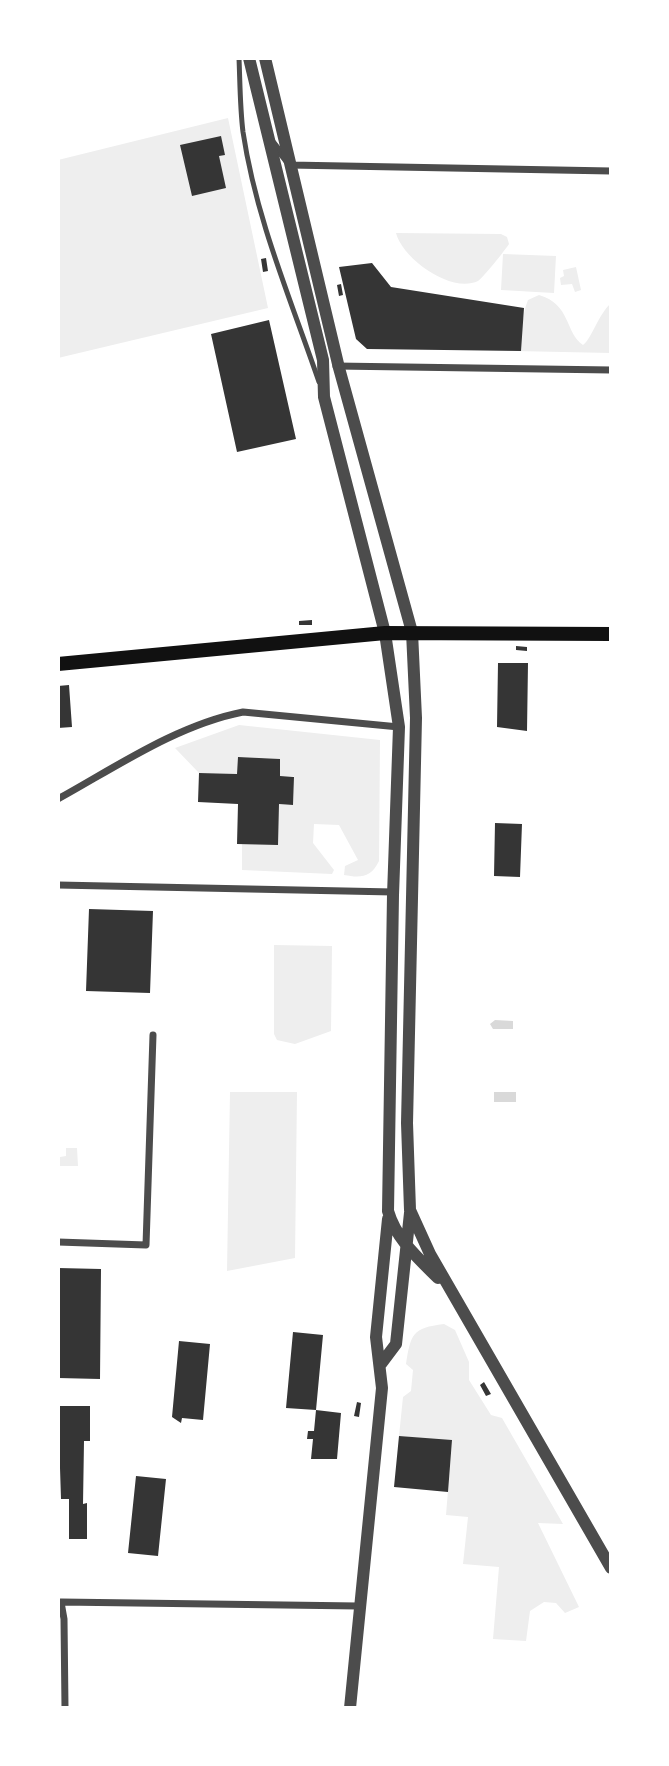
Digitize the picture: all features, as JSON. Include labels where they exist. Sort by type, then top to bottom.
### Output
[{"type":"main road","points":[[58,664],[385,633],[611,634]]},
{"type":"street","points":[[249,58],[323,360],[324,397],[385,633],[399,727],[393,892],[388,1211],[376,1337],[382,1388],[358,1606],[350,1708]]},
{"type":"street","points":[[265,58],[339,368],[412,632],[416,718],[407,1016],[410,1210],[396,1344],[381,1364]]},
{"type":"street","points":[[267,135],[290,165]]},
{"type":"street","points":[[290,165],[611,171]]},
{"type":"street","points":[[323,360],[339,368],[611,370]]},
{"type":"street","points":[[58,799],[140,753],[217,717],[243,712],[399,727]]},
{"type":"street","points":[[58,885],[393,892]]},
{"type":"street","points":[[58,1242],[146,1245],[153,1035]]},
{"type":"street","points":[[410,1210],[430,1254],[611,1568]]},
{"type":"street","points":[[388,1211],[392,1224],[407,1247],[450,1288]]},
{"type":"street","points":[[385,1259],[407,1247],[430,1254]]},
{"type":"street","points":[[65,1708],[64,1619],[61,1602],[358,1606]]},
{"type":"lane","points":[[239,58],[243,132],[273,256],[324,397]]},
{"type":"shaded area","points":[[228,118],[268,308],[58,358],[58,160]]},
{"type":"shaded area","points":[[396,233],[501,234],[507,237],[509,244],[478,281],[467,284],[442,278],[417,263],[400,243]]},
{"type":"shaded area","points":[[503,254],[556,256],[554,293],[501,290]]},
{"type":"shaded area","points":[[576,267],[581,290],[575,292],[572,284],[561,285],[560,278],[564,276],[563,270]]},
{"type":"shaded area","points":[[539,295],[557,305],[577,340],[583,345],[611,303],[611,353],[515,351],[528,300]]},
{"type":"shaded area","points":[[239,725],[380,740],[379,861],[369,874],[344,875],[345,866],[358,860],[339,825],[314,824],[313,843],[334,870],[332,874],[242,870],[242,844],[279,804],[293,805],[294,776],[280,776],[280,759],[239,757],[237,774],[199,773],[175,748]]},
{"type":"shaded area","points":[[274,945],[332,946],[331,1031],[295,1044],[277,1040],[274,1034]]},
{"type":"shaded area","points":[[495,1020],[513,1021],[513,1029],[493,1029],[490,1024]]},
{"type":"shaded area","points":[[230,1092],[297,1092],[295,1258],[227,1271]]},
{"type":"shaded area","points":[[494,1092],[516,1092],[516,1102],[494,1102]]},
{"type":"shaded area","points":[[66,1148],[77,1148],[78,1166],[60,1166],[60,1157],[66,1156]]},
{"type":"shaded area","points":[[444,1324],[455,1330],[469,1362],[469,1380],[491,1415],[502,1418],[563,1524],[538,1523],[579,1607],[565,1613],[556,1603],[544,1602],[530,1611],[526,1641],[493,1639],[499,1567],[463,1564],[468,1517],[446,1515],[452,1441],[399,1436],[403,1397],[411,1391],[413,1370],[406,1364],[412,1339],[425,1328]]},
{"type":"building","points":[[221,136],[225,155],[219,156],[226,188],[192,196],[180,145]]},
{"type":"building","points":[[266,258],[268,271],[263,272],[261,259]]},
{"type":"building","points":[[372,263],[391,287],[524,308],[521,351],[367,349],[356,339],[339,267]]},
{"type":"building","points":[[341,284],[343,295],[339,296],[337,285]]},
{"type":"building","points":[[269,320],[296,439],[237,452],[211,334]]},
{"type":"building","points":[[312,620],[312,625],[299,625],[299,621]]},
{"type":"building","points":[[516,646],[527,647],[527,651],[516,650]]},
{"type":"building","points":[[498,663],[528,663],[527,731],[497,727]]},
{"type":"building","points":[[69,685],[72,727],[58,728],[58,686]]},
{"type":"building","points":[[238,757],[280,759],[280,776],[294,777],[293,805],[279,804],[278,845],[237,844],[238,804],[198,802],[199,773],[237,774]]},
{"type":"building","points":[[495,823],[522,824],[520,877],[494,876]]},
{"type":"building","points":[[89,909],[153,911],[150,993],[86,991]]},
{"type":"building","points":[[58,1268],[101,1269],[100,1379],[58,1378]]},
{"type":"building","points":[[293,1332],[323,1335],[316,1410],[286,1408]]},
{"type":"building","points":[[179,1341],[210,1344],[203,1420],[182,1418],[181,1423],[172,1417]]},
{"type":"building","points":[[484,1382],[491,1394],[486,1396],[480,1385]]},
{"type":"building","points":[[357,1402],[361,1403],[359,1417],[354,1416]]},
{"type":"building","points":[[58,1406],[90,1406],[90,1441],[84,1441],[83,1504],[87,1503],[87,1539],[69,1539],[69,1499],[61,1499]]},
{"type":"building","points":[[316,1410],[341,1413],[337,1459],[311,1459],[313,1439],[307,1439],[308,1431],[314,1431]]},
{"type":"building","points":[[399,1436],[452,1440],[448,1492],[394,1487]]},
{"type":"building","points":[[136,1476],[166,1479],[158,1556],[128,1553]]}]
